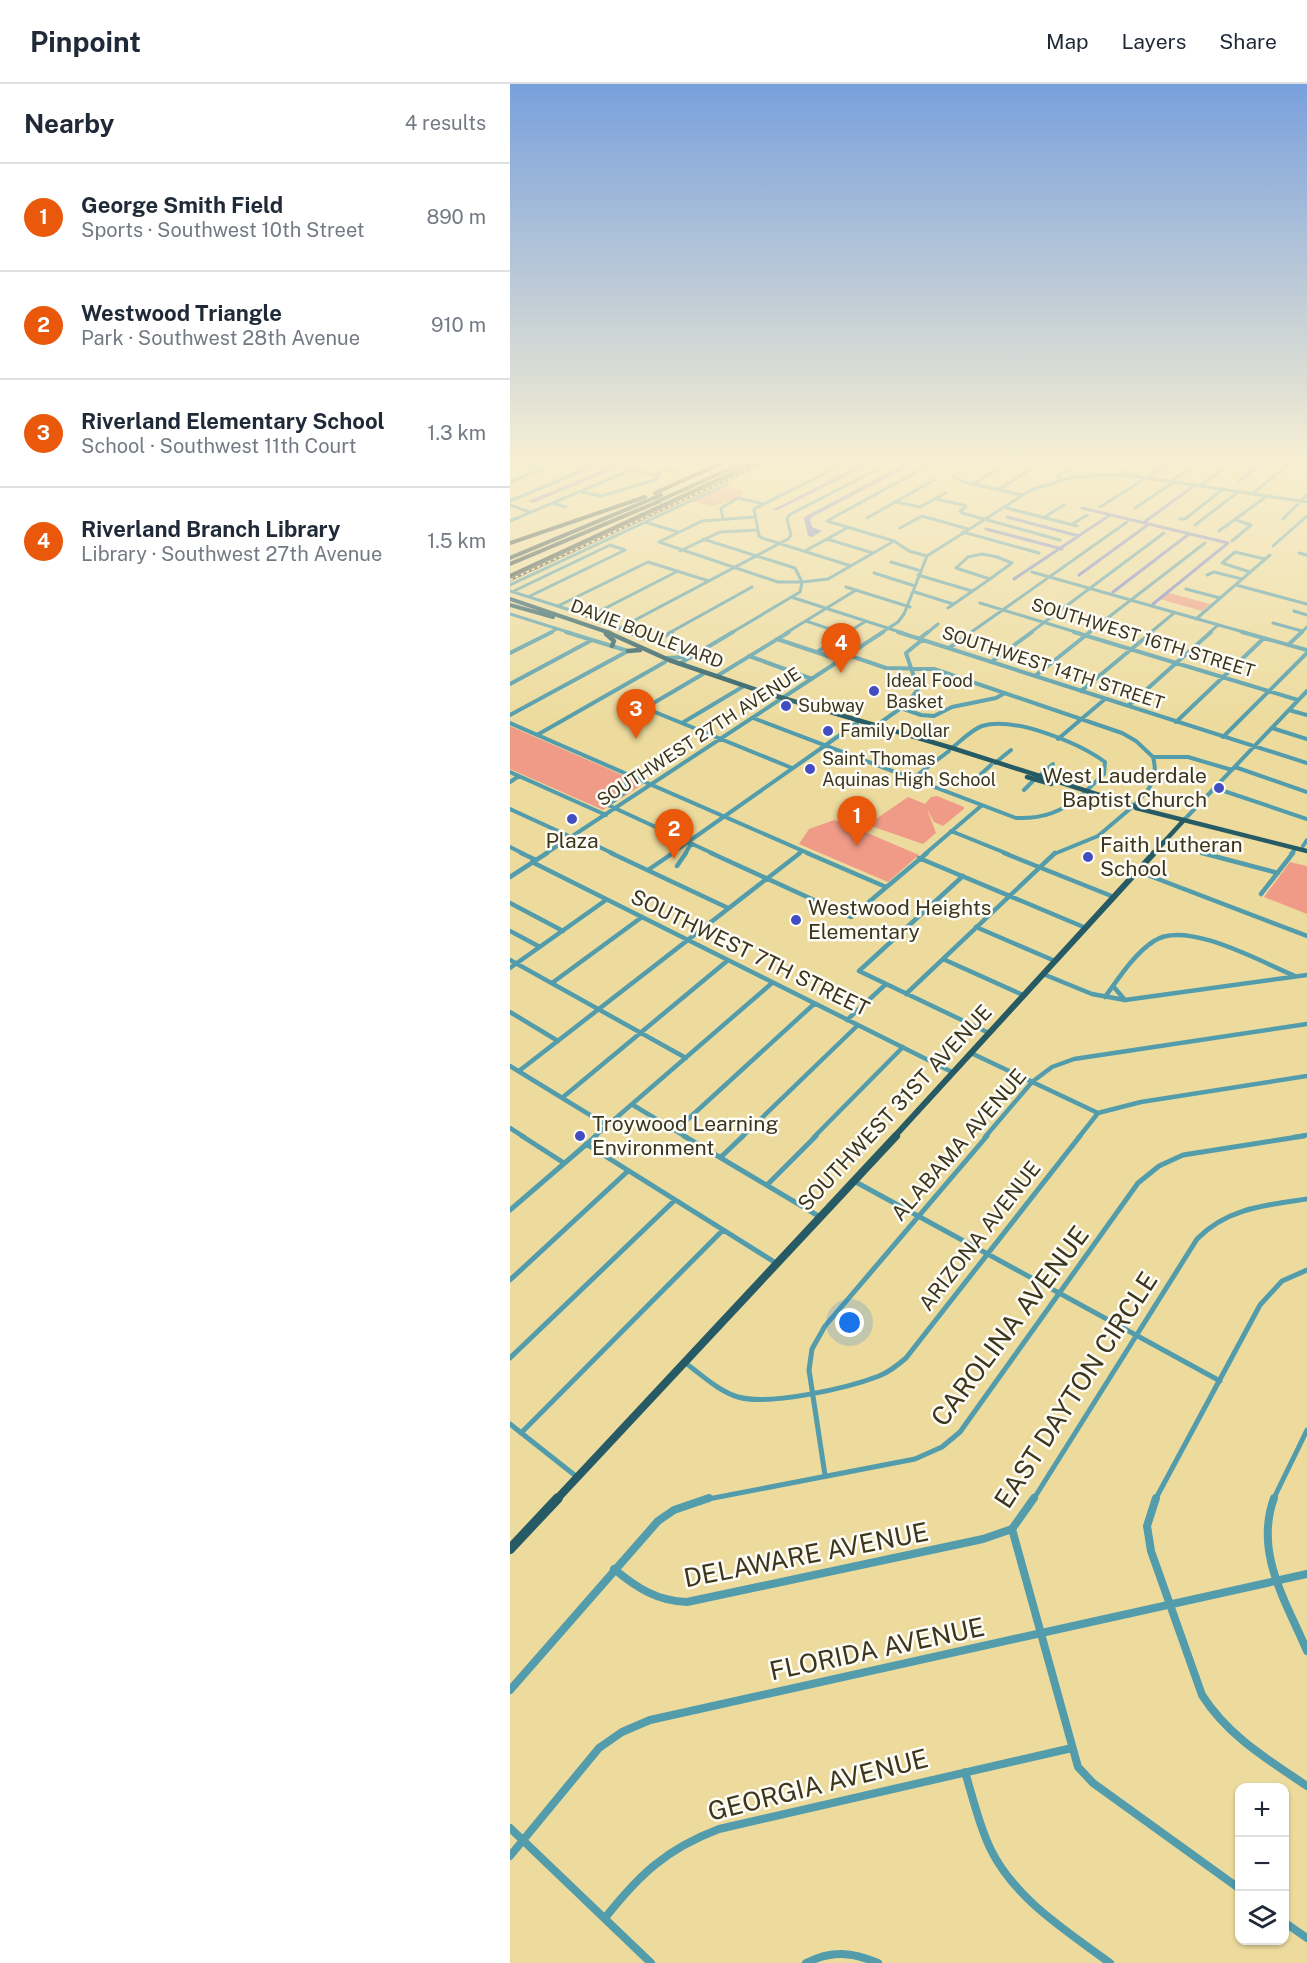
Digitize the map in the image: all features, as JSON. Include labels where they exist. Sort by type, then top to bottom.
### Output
[{"type":"highway","points":[[510,561],[540,548]]},
{"type":"highway","points":[[510,561],[542,548]]},
{"type":"highway","points":[[510,561],[543,548]]},
{"type":"highway","points":[[510,561],[544,548]]},
{"type":"highway","points":[[518,566],[559,548]]},
{"type":"highway","points":[[510,569],[563,548]]},
{"type":"highway","points":[[510,576],[571,548]]},
{"type":"main road","name":"DAVIE BOULEVARD","points":[[510,598],[601,628],[665,662],[742,685]]},
{"type":"main road","name":"DAVIE BOULEVARD","points":[[510,605],[606,634],[656,656],[783,699],[877,725],[1037,778],[1184,820],[1303,848]]},
{"type":"main road","points":[[606,634],[614,641],[612,646]]},
{"type":"main road","points":[[628,651],[640,650]]},
{"type":"main road","points":[[665,662],[685,666]]},
{"type":"main road","name":"DAVIE BOULEVARD","points":[[821,710],[993,764]]},
{"type":"main road","points":[[857,723],[877,725]]},
{"type":"main road","name":"DAVIE BOULEVARD","points":[[1084,792],[1135,807]]},
{"type":"main road","name":"SOUTHWEST 31ST AVENUE","points":[[510,1550],[854,1181],[1184,820]]},
{"type":"street","points":[[510,585],[590,548]]},
{"type":"street","points":[[512,591],[602,548]]},
{"type":"street","points":[[530,596],[625,550],[619,548]]},
{"type":"street","points":[[671,548],[778,582],[828,579],[882,548]]},
{"type":"street","points":[[680,551],[686,548]]},
{"type":"street","points":[[679,664],[802,589],[798,570],[795,568],[732,548]]},
{"type":"street","points":[[620,628],[770,548]]},
{"type":"street","points":[[794,548],[851,566]]},
{"type":"street","points":[[805,551],[811,548]]},
{"type":"street","points":[[856,548],[873,553]]},
{"type":"street","points":[[904,548],[927,556],[939,548]]},
{"type":"street","points":[[1017,548],[1039,554]]},
{"type":"street","points":[[949,648],[1090,548]]},
{"type":"street","points":[[991,662],[1144,548]]},
{"type":"street","points":[[1035,676],[1198,548]]},
{"type":"street","points":[[1250,572],[1222,564],[1235,552],[1265,559]]},
{"type":"street","points":[[948,608],[990,579],[1012,563],[981,553],[963,560],[956,568],[990,579]]},
{"type":"street","points":[[1299,553],[1307,555]]},
{"type":"street","points":[[1196,619],[1270,555]]},
{"type":"street","name":"SOUTHWEST 27TH AVENUE","points":[[510,877],[898,622],[910,607],[918,572],[927,556]]},
{"type":"street","points":[[558,606],[648,562],[709,581]]},
{"type":"street","points":[[891,562],[972,591]]},
{"type":"street","points":[[588,617],[678,571]]},
{"type":"street","points":[[1032,572],[1307,652],[1223,737]]},
{"type":"street","points":[[1207,575],[1214,572],[1242,579]]},
{"type":"street","points":[[874,573],[915,586]]},
{"type":"street","points":[[1236,585],[1307,604]]},
{"type":"street","points":[[653,642],[752,587]]},
{"type":"street","points":[[846,587],[910,607]]},
{"type":"street","points":[[1186,589],[1220,598]]},
{"type":"street","points":[[717,676],[856,590]]},
{"type":"street","points":[[512,591],[620,628],[689,657]]},
{"type":"street","points":[[915,592],[953,604]]},
{"type":"street","name":"SOUTHWEST 14TH STREET","points":[[791,597],[1307,764]]},
{"type":"street","name":"SOUTHWEST 16TH STREET","points":[[980,603],[1298,700]]},
{"type":"street","points":[[1294,611],[1307,615]]},
{"type":"street","points":[[1081,691],[1174,613]]},
{"type":"street","points":[[510,614],[628,651]]},
{"type":"street","points":[[806,621],[845,634]]},
{"type":"street","points":[[818,652],[866,621]]},
{"type":"street","points":[[1272,623],[1302,631]]},
{"type":"street","points":[[877,725],[901,708],[918,689],[906,653],[938,624]]},
{"type":"street","points":[[1128,706],[1218,626]]},
{"type":"street","points":[[1288,645],[1307,627]]},
{"type":"street","points":[[510,653],[557,629]]},
{"type":"street","points":[[1176,722],[1264,638]]},
{"type":"street","points":[[777,639],[840,660]]},
{"type":"street","points":[[510,684],[592,640]]},
{"type":"street","points":[[510,715],[628,651]]},
{"type":"street","points":[[848,655],[886,668],[926,667],[1122,733],[1136,741],[1153,757],[1157,767],[1154,784],[1135,807],[1098,836],[1057,851],[906,994]]},
{"type":"street","points":[[656,656],[674,659],[689,657]]},
{"type":"street","points":[[749,656],[812,680]]},
{"type":"street","points":[[672,661],[689,657]]},
{"type":"street","points":[[537,735],[665,662]]},
{"type":"street","points":[[703,674],[645,708],[792,768]]},
{"type":"street","points":[[954,686],[963,679]]},
{"type":"street","points":[[682,723],[742,685]]},
{"type":"street","name":"SOUTHWEST 31ST AVENUE","points":[[1184,820],[1306,692]]},
{"type":"street","points":[[901,708],[921,715],[934,716],[952,707],[996,698],[1005,693]]},
{"type":"street","points":[[1058,740],[1105,699]]},
{"type":"street","points":[[1289,710],[1307,715]]},
{"type":"street","points":[[753,718],[981,806],[1017,818],[1038,819],[1059,813],[1104,774],[1106,767],[1105,762],[1095,753],[1015,725],[993,724],[983,726],[912,779]]},
{"type":"street","points":[[510,723],[886,887]]},
{"type":"street","points":[[648,870],[857,723]]},
{"type":"street","points":[[1272,728],[1307,739]]},
{"type":"street","points":[[981,774],[1011,750]]},
{"type":"street","points":[[1153,757],[1188,757],[1307,792]]},
{"type":"street","points":[[1024,790],[1053,764]]},
{"type":"street","points":[[510,772],[606,815]]},
{"type":"street","points":[[510,782],[519,776]]},
{"type":"street","points":[[626,784],[630,787],[628,790],[607,804],[614,809],[851,917],[981,806]]},
{"type":"street","points":[[1215,788],[1307,819]]},
{"type":"street","points":[[510,809],[728,908]]},
{"type":"street","points":[[951,831],[1114,897]]},
{"type":"street","points":[[1261,894],[1303,848],[1307,840]]},
{"type":"street","points":[[677,866],[689,843]]},
{"type":"street","points":[[1163,843],[1278,873]]},
{"type":"street","name":"SOUTHWEST 7TH STREET","points":[[510,847],[606,900],[952,1072]]},
{"type":"street","points":[[519,1071],[802,851]]},
{"type":"street","points":[[919,858],[1086,928]]},
{"type":"street","points":[[1137,871],[1307,936]]},
{"type":"street","points":[[963,876],[859,971],[989,1033]]},
{"type":"street","points":[[510,968],[606,900]]},
{"type":"street","points":[[510,903],[563,931]]},
{"type":"street","points":[[552,984],[642,917]]},
{"type":"street","points":[[976,927],[1055,961]]},
{"type":"street","points":[[510,931],[540,947]]},
{"type":"street","points":[[1105,998],[1156,939],[1172,934],[1203,939],[1295,976]]},
{"type":"street","points":[[943,959],[1023,995]]},
{"type":"street","points":[[510,960],[686,1058]]},
{"type":"street","points":[[562,1098],[727,961]]},
{"type":"street","points":[[1266,981],[1268,966]]},
{"type":"street","points":[[1042,974],[1105,998],[1125,1000],[1307,975]]},
{"type":"street","points":[[510,1210],[513,1203],[608,1126],[772,983]]},
{"type":"street","points":[[847,1020],[886,984]]},
{"type":"street","points":[[1113,986],[1125,1000]]},
{"type":"street","points":[[676,1130],[814,1004]]},
{"type":"street","points":[[510,1012],[558,1041]]},
{"type":"street","name":"ALABAMA AVENUE","points":[[825,1475],[808,1356],[819,1333],[1032,1082],[1052,1067],[1074,1059],[1307,1024]]},
{"type":"street","points":[[721,1157],[858,1025]]},
{"type":"street","points":[[767,1185],[903,1047]]},
{"type":"street","points":[[971,1053],[1098,1113],[1141,1101],[1307,1076]]},
{"type":"street","points":[[510,1065],[608,1126]]},
{"type":"street","points":[[633,1104],[820,1217]]},
{"type":"street","name":"ARIZONA AVENUE","points":[[684,1362],[724,1390],[739,1397],[768,1399],[873,1378],[894,1368],[906,1358],[1098,1113]]},
{"type":"street","points":[[510,1128],[564,1163]]},
{"type":"street","name":"CAROLINA AVENUE","points":[[510,1690],[658,1521],[689,1503],[915,1459],[942,1447],[960,1432],[1061,1294],[1138,1183],[1155,1167],[1166,1160],[1183,1155],[1307,1135]]},
{"type":"street","points":[[586,1144],[776,1263]]},
{"type":"street","points":[[510,1280],[628,1171]]},
{"type":"street","points":[[854,1181],[1220,1381]]},
{"type":"street","name":"EAST DAYTON CIRCLE","points":[[1235,1886],[1093,1783],[1078,1767],[1012,1529],[1026,1511],[1138,1336],[1197,1239],[1208,1226],[1238,1211],[1307,1199]]},
{"type":"street","points":[[510,1358],[675,1200]]},
{"type":"street","points":[[521,1433],[723,1230]]},
{"type":"street","points":[[1307,1270],[1282,1281],[1266,1296],[1153,1504],[1147,1526],[1151,1551],[1202,1695],[1213,1714],[1237,1739],[1307,1785]]},
{"type":"street","points":[[510,1424],[577,1477]]},
{"type":"street","points":[[1307,1430],[1267,1518],[1267,1552],[1307,1651]]},
{"type":"street","name":"DELAWARE AVENUE","points":[[614,1569],[639,1590],[654,1598],[669,1602],[687,1602],[984,1539],[1012,1529]]},
{"type":"street","points":[[511,1534],[518,1541]]},
{"type":"street","name":"FLORIDA AVENUE","points":[[510,1856],[599,1748],[622,1732],[650,1720],[1041,1635],[1307,1574]]},
{"type":"street","name":"GEORGIA AVENUE","points":[[605,1918],[630,1885],[651,1864],[689,1839],[719,1829],[1072,1748]]},
{"type":"street","points":[[965,1772],[983,1831],[998,1861],[1013,1883],[1044,1911],[1110,1963]]},
{"type":"street","points":[[510,1828],[651,1963]]},
{"type":"street","points":[[1289,1925],[1307,1938]]},
{"type":"street","points":[[806,1963],[826,1953],[843,1951],[878,1963]]},
{"type":"shaded area","points":[[1169,593],[1210,604],[1202,611],[1160,599]]},
{"type":"shaded area","points":[[510,726],[643,784],[603,810],[510,769]]},
{"type":"shaded area","points":[[937,796],[964,807],[964,809],[943,826],[934,822],[927,809],[936,833],[923,844],[871,826],[870,823],[908,797],[925,804],[931,797]]},
{"type":"shaded area","points":[[834,820],[919,855],[888,882],[799,844],[809,829]]},
{"type":"shaded area","points":[[1290,862],[1307,866],[1307,914],[1264,897]]},
{"type":"waterway","points":[[1014,579],[1060,548]]},
{"type":"waterway","points":[[1079,575],[1116,548]]},
{"type":"waterway","points":[[1113,592],[1171,548]]},
{"type":"waterway","points":[[1153,604],[1222,548]]},
{"type":"railway","points":[[510,580],[580,548]]},
{"type":"place","name":"Riverland Branch Library","points":[[841,673]]},
{"type":"place","name":"Ideal Food Basket","points":[[874,691]]},
{"type":"place","name":"Subway","points":[[786,706]]},
{"type":"place","name":"Family Dollar","points":[[828,731]]},
{"type":"place","name":"Riverland Elementary School","points":[[636,739]]},
{"type":"place","name":"Saint Thomas Aquinas High School","points":[[810,769]]},
{"type":"place","name":"West Lauderdale Baptist Church","points":[[1219,788]]},
{"type":"place","name":"Plaza","points":[[572,819]]},
{"type":"place","name":"George Smith Field","points":[[857,846]]},
{"type":"place","name":"Faith Lutheran School","points":[[1088,857]]},
{"type":"place","name":"Westwood Triangle","points":[[674,859]]},
{"type":"place","name":"Westwood Heights Elementary","points":[[796,920]]},
{"type":"place","name":"Troywood Learning Environment","points":[[580,1136]]}]
